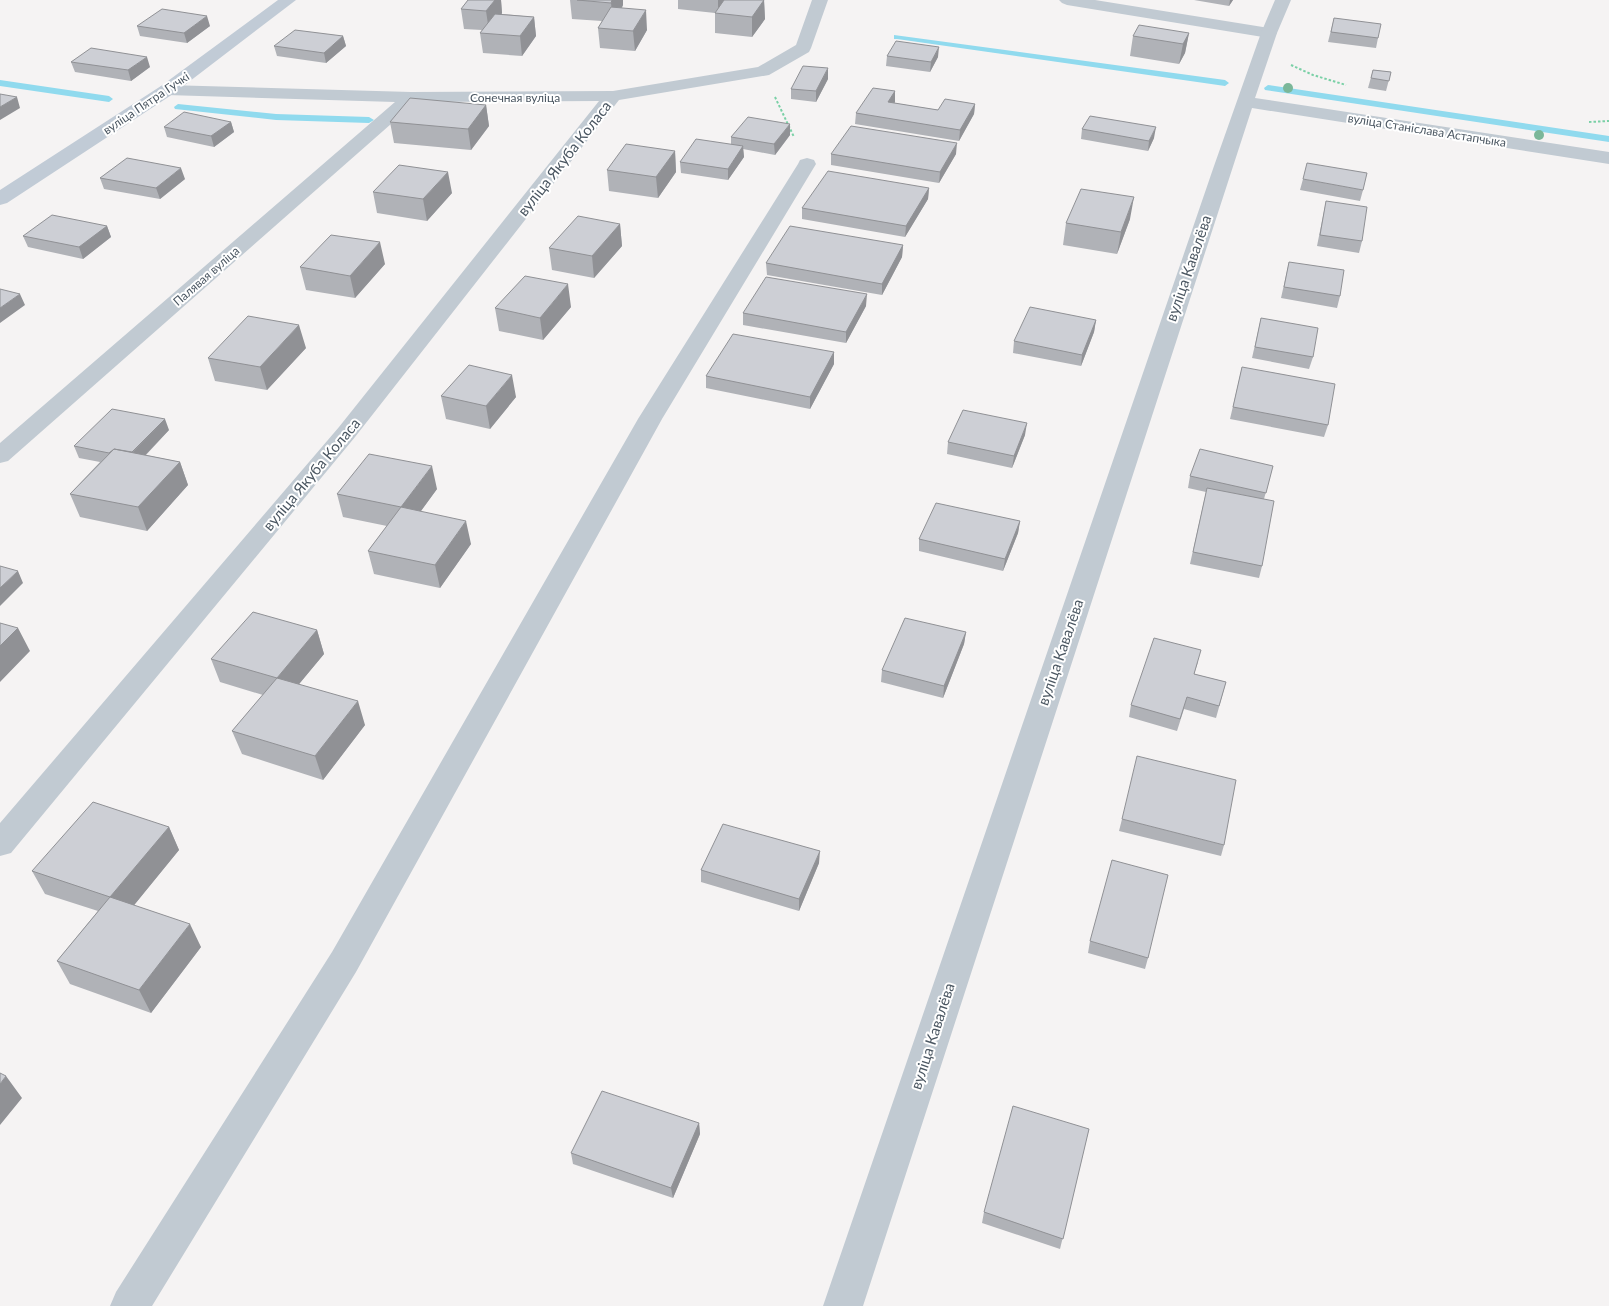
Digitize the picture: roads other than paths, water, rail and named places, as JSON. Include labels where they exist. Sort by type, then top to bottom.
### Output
[{"type":"street","name":"вуліца Пятра Гучкі","points":[[0,199],[168,90],[288,0]]},
{"type":"street","name":"Сонечная вуліца","points":[[168,90],[411,97],[612,96],[763,71],[803,48],[820,0]]},
{"type":"street","name":"вуліца Кавалёва","points":[[843,1306],[930,1040],[1245,102],[1269,33],[1283,0]]},
{"type":"street","name":"вуліца Якуба Коласа","points":[[0,844],[347,432],[612,96]]},
{"type":"street","name":"Палявая вуліца","points":[[0,456],[411,97]]},
{"type":"street","name":"вуліца Станіслава Астапчыка","points":[[1245,102],[1609,158]]},
{"type":"street","points":[[130,1306],[344,962],[650,419],[807,164]]},
{"type":"lane","points":[[1067,0],[1269,33]]},
{"type":"waterway","points":[[897,37],[1225,83]]},
{"type":"waterway","points":[[0,83],[109,99]]},
{"type":"waterway","points":[[1268,88],[1609,139]]},
{"type":"waterway","points":[[178,107],[276,117],[369,120]]}]
